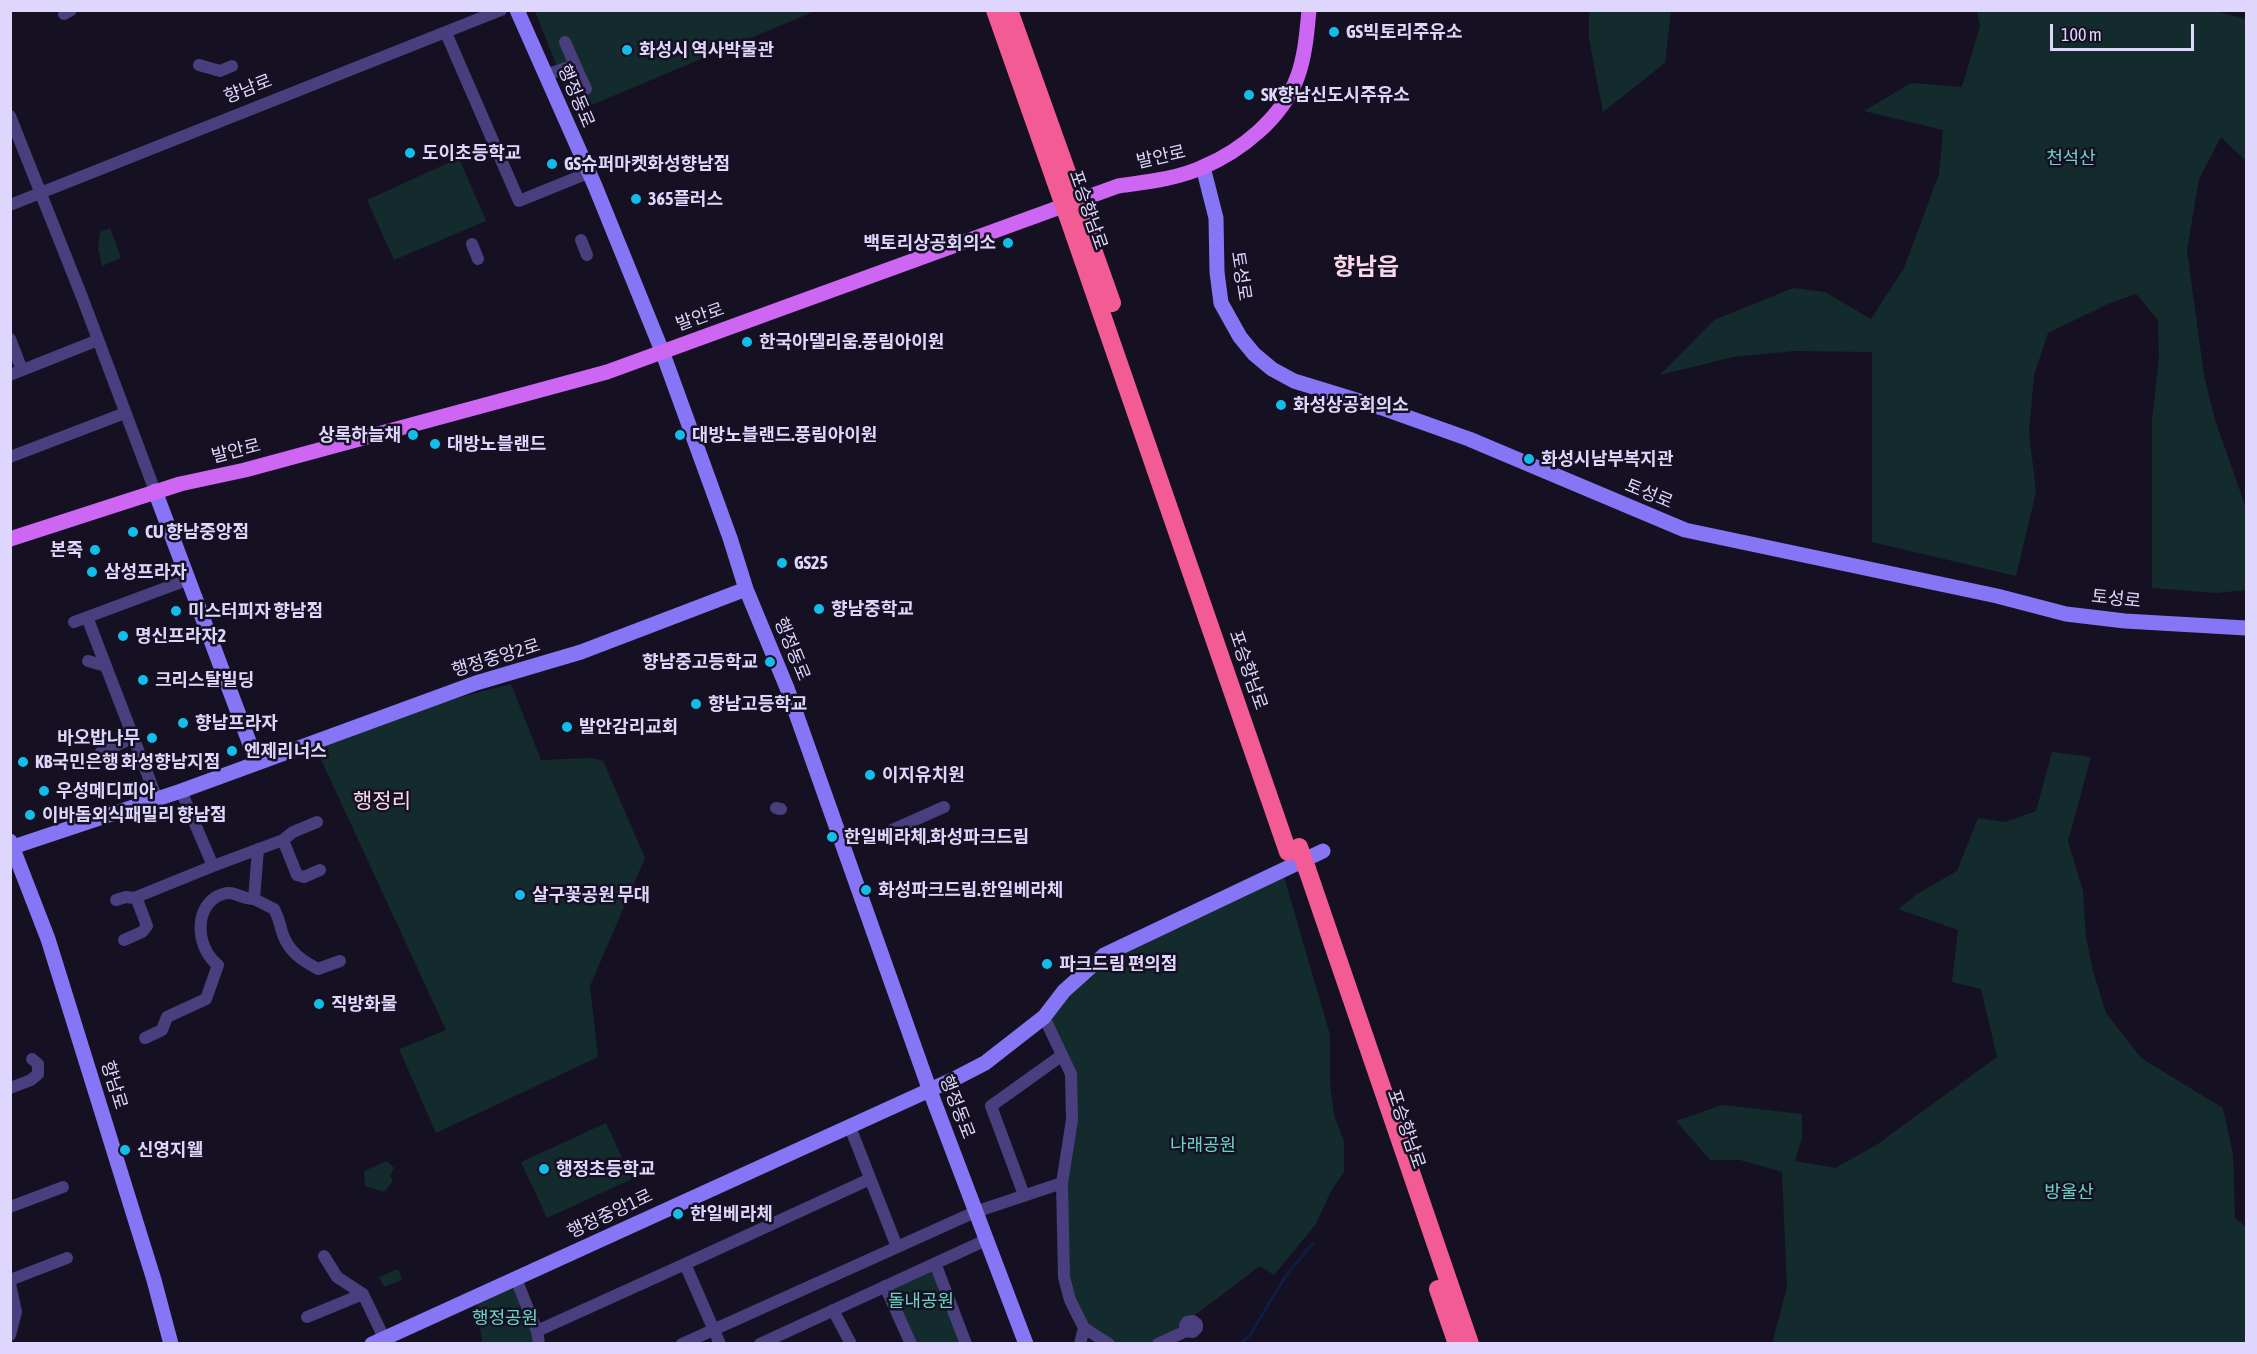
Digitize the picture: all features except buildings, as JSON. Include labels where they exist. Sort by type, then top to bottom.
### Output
[{"type":"highway","name":"포승향남로","points":[[995,10],[1080,232],[1294,850],[1457,1344]]},
{"type":"highway","name":"포승향남로","points":[[1012,16],[1061,178]]},
{"type":"highway","name":"포승향남로","points":[[1301,871],[1470,1344]]},
{"type":"main road","name":"발안로","points":[[10,539],[155,491],[245,470],[607,372],[1118,186],[1162,179],[1203,167],[1256,136],[1279,111],[1297,78],[1309,10]]},
{"type":"street","name":"향남로","points":[[10,205],[501,10]]},
{"type":"street","name":"행정동로","points":[[517,10],[662,351],[730,537],[746,589],[787,688],[930,1091],[1026,1344]]},
{"type":"street","points":[[446,33],[519,201],[588,173]]},
{"type":"street","points":[[565,42],[586,89]]},
{"type":"street","points":[[200,65],[220,71],[232,66]]},
{"type":"street","points":[[546,75],[575,65]]},
{"type":"street","points":[[10,116],[42,192],[258,763]]},
{"type":"street","name":"토성로","points":[[1203,167],[1216,218],[1217,272],[1221,303],[1240,337],[1254,354],[1272,369],[1294,381],[1382,408],[1469,439],[1685,530],[1997,596],[2066,614],[2126,621],[2247,628]]},
{"type":"street","points":[[581,240],[587,255]]},
{"type":"street","points":[[472,244],[478,259]]},
{"type":"street","points":[[10,339],[16,373],[98,340]]},
{"type":"street","points":[[10,457],[125,412]]},
{"type":"street","points":[[74,622],[130,597],[187,580]]},
{"type":"street","name":"행정중앙2로","points":[[11,845],[157,800],[476,683],[581,652],[746,589]]},
{"type":"street","points":[[87,617],[133,744],[157,800]]},
{"type":"street","points":[[88,661],[106,666]]},
{"type":"street","points":[[99,688],[112,683]]},
{"type":"street","points":[[101,752],[133,744]]},
{"type":"street","points":[[181,791],[213,866]]},
{"type":"street","points":[[892,830],[944,807]]},
{"type":"street","points":[[116,900],[136,897],[283,840],[293,832],[317,822]]},
{"type":"street","points":[[283,840],[297,875],[304,876],[320,870]]},
{"type":"street","name":"향남로","points":[[11,845],[48,939],[154,1280],[171,1344]]},
{"type":"street","points":[[254,899],[258,849]]},
{"type":"street","name":"행정중앙1로","points":[[378,1341],[930,1091],[985,1063],[1044,1017],[1064,991],[1104,955],[1323,851]]},
{"type":"street","points":[[145,1038],[162,1030],[167,1017],[206,999],[218,965],[211,958],[202,941],[202,918],[206,908],[220,894],[233,893],[243,899],[254,899],[274,909],[286,942],[298,957],[318,969],[340,961]]},
{"type":"street","points":[[124,939],[142,932],[147,926],[136,897]]},
{"type":"street","points":[[1044,1017],[1071,1074],[1073,1096],[1072,1120],[1062,1183],[1064,1277],[1070,1300],[1084,1328],[1109,1344]]},
{"type":"street","points":[[1024,1196],[991,1106],[1061,1056]]},
{"type":"street","points":[[10,1088],[31,1080],[38,1074],[38,1064],[32,1059]]},
{"type":"street","points":[[850,1127],[897,1247]]},
{"type":"street","points":[[516,1279],[538,1337],[685,1264],[870,1179]]},
{"type":"street","points":[[682,1344],[975,1212],[1062,1183]]},
{"type":"street","points":[[10,1207],[63,1187]]},
{"type":"street","points":[[760,1344],[779,1340],[833,1310],[986,1240]]},
{"type":"street","points":[[324,1256],[337,1277],[363,1294],[378,1341]]},
{"type":"street","points":[[10,1335],[16,1312],[10,1282],[67,1258]]},
{"type":"street","points":[[935,1263],[966,1344]]},
{"type":"street","points":[[685,1264],[720,1344]]},
{"type":"street","points":[[885,1286],[911,1344]]},
{"type":"street","points":[[307,1317],[363,1294]]},
{"type":"street","points":[[833,1310],[852,1344]]},
{"type":"street","points":[[1080,1344],[1084,1328]]},
{"type":"street","points":[[1158,1344],[1186,1330]]},
{"type":"green space","points":[[535,11],[815,11],[575,112]]},
{"type":"green space","points":[[1589,11],[1671,11],[1665,63],[1603,112],[1589,39]]},
{"type":"green space","name":"천석산","points":[[1977,11],[2215,11],[2246,19],[2246,161],[2221,137],[2199,179],[2187,250],[2204,376],[2215,420],[2246,508],[2246,590],[2216,593],[2152,588],[2152,421],[2159,357],[2158,320],[2136,294],[2110,303],[2048,333],[2034,375],[2029,432],[2036,492],[2016,576],[1872,542],[1872,352],[1794,351],[1733,357],[1660,375],[1714,320],[1793,288],[1825,292],[1871,319],[1904,268],[1939,174],[1943,130],[1864,111],[1911,83],[1962,87],[1980,26]]},
{"type":"green space","points":[[459,158],[486,221],[394,260],[367,200]]},
{"type":"green space","points":[[110,228],[121,258],[102,266],[98,248],[100,232]]},
{"type":"green space","points":[[511,684],[541,760],[591,758],[603,761],[645,858],[590,986],[598,1057],[436,1133],[399,1049],[446,1030],[313,742],[382,717]]},
{"type":"green space","name":"방울산","points":[[2052,752],[2091,757],[2068,841],[2083,891],[2086,937],[2093,971],[2106,1013],[2141,1058],[2223,1108],[2233,1154],[2235,1218],[2246,1227],[2246,1343],[1772,1343],[1787,1288],[1782,1172],[1740,1160],[1710,1160],[1676,1121],[1722,1105],[1802,1114],[1802,1138],[1795,1161],[1835,1168],[1875,1146],[1997,1057],[1981,989],[1952,982],[1958,930],[1898,909],[1917,894],[1957,871],[1978,818],[2005,822],[2036,811]]},
{"type":"green space","name":"나래공원","points":[[1282,870],[1330,1035],[1330,1086],[1334,1115],[1344,1141],[1344,1172],[1330,1193],[1316,1224],[1274,1275],[1260,1266],[1158,1343],[1109,1343],[1084,1328],[1070,1300],[1062,1183],[1073,1096],[1044,1017],[1086,970]]},
{"type":"green space","points":[[606,1123],[632,1179],[547,1218],[521,1162]]},
{"type":"green space","points":[[387,1161],[394,1168],[390,1176],[393,1181],[384,1192],[365,1186],[364,1171]]},
{"type":"green space","name":"돌내공원","points":[[935,1263],[966,1343],[911,1343],[885,1286]]},
{"type":"green space","points":[[398,1269],[402,1280],[384,1287],[379,1277]]},
{"type":"green space","name":"행정공원","points":[[516,1279],[539,1343],[482,1343],[476,1296]]},
{"type":"waterway","points":[[1240,1344],[1250,1335],[1285,1277],[1313,1243]]},
{"type":"place","name":"GS빅토리주유소","points":[[1334,32]]},
{"type":"place","name":"화성시 역사박물관","points":[[627,50]]},
{"type":"place","name":"SK향남신도시주유소","points":[[1249,95]]},
{"type":"place","name":"도이초등학교","points":[[410,153]]},
{"type":"place","name":"GS슈퍼마켓화성향남점","points":[[552,164]]},
{"type":"place","name":"365플러스","points":[[636,199]]},
{"type":"place","name":"백토리상공회의소","points":[[1008,243]]},
{"type":"place","name":"한국아델리움.풍림아이원","points":[[747,342]]},
{"type":"place","name":"화성상공회의소","points":[[1281,405]]},
{"type":"place","name":"상록하늘채","points":[[413,435]]},
{"type":"place","name":"대방노블랜드.풍림아이원","points":[[680,435]]},
{"type":"place","name":"대방노블랜드","points":[[435,444]]},
{"type":"place","name":"화성시남부복지관","points":[[1529,459]]},
{"type":"place","name":"CU 향남중앙점","points":[[133,532]]},
{"type":"place","name":"본죽","points":[[95,550]]},
{"type":"place","name":"GS25","points":[[782,563]]},
{"type":"place","name":"삼성프라자","points":[[92,572]]},
{"type":"place","name":"향남중학교","points":[[819,609]]},
{"type":"place","name":"미스터피자 향남점","points":[[176,611]]},
{"type":"place","name":"명신프라자2","points":[[123,636]]},
{"type":"place","name":"향남중고등학교","points":[[770,662]]},
{"type":"place","name":"크리스탈빌딩","points":[[143,680]]},
{"type":"place","name":"향남고등학교","points":[[696,704]]},
{"type":"place","name":"향남프라자","points":[[183,723]]},
{"type":"place","name":"발안감리교회","points":[[567,727]]},
{"type":"place","name":"바오밥나무","points":[[152,738]]},
{"type":"place","name":"엔제리너스","points":[[232,751]]},
{"type":"place","name":"KB국민은행 화성향남지점","points":[[23,762]]},
{"type":"place","name":"이지유치원","points":[[870,775]]},
{"type":"place","name":"우성메디피아","points":[[44,791]]},
{"type":"place","name":"이바돔외식패밀리 향남점","points":[[30,815]]},
{"type":"place","name":"한일베라체.화성파크드림","points":[[832,837]]},
{"type":"place","name":"화성파크드림.한일베라체","points":[[866,890]]},
{"type":"place","name":"살구꽃공원 무대","points":[[520,895]]},
{"type":"place","name":"파크드림 편의점","points":[[1047,964]]},
{"type":"place","name":"직방화물","points":[[319,1004]]},
{"type":"place","name":"신영지웰","points":[[125,1150]]},
{"type":"place","name":"행정초등학교","points":[[544,1169]]},
{"type":"place","name":"한일베라체","points":[[678,1214]]},
{"type":"district","name":"향남읍","points":[[1366,267]]},
{"type":"district","name":"행정리","points":[[382,801]]}]
